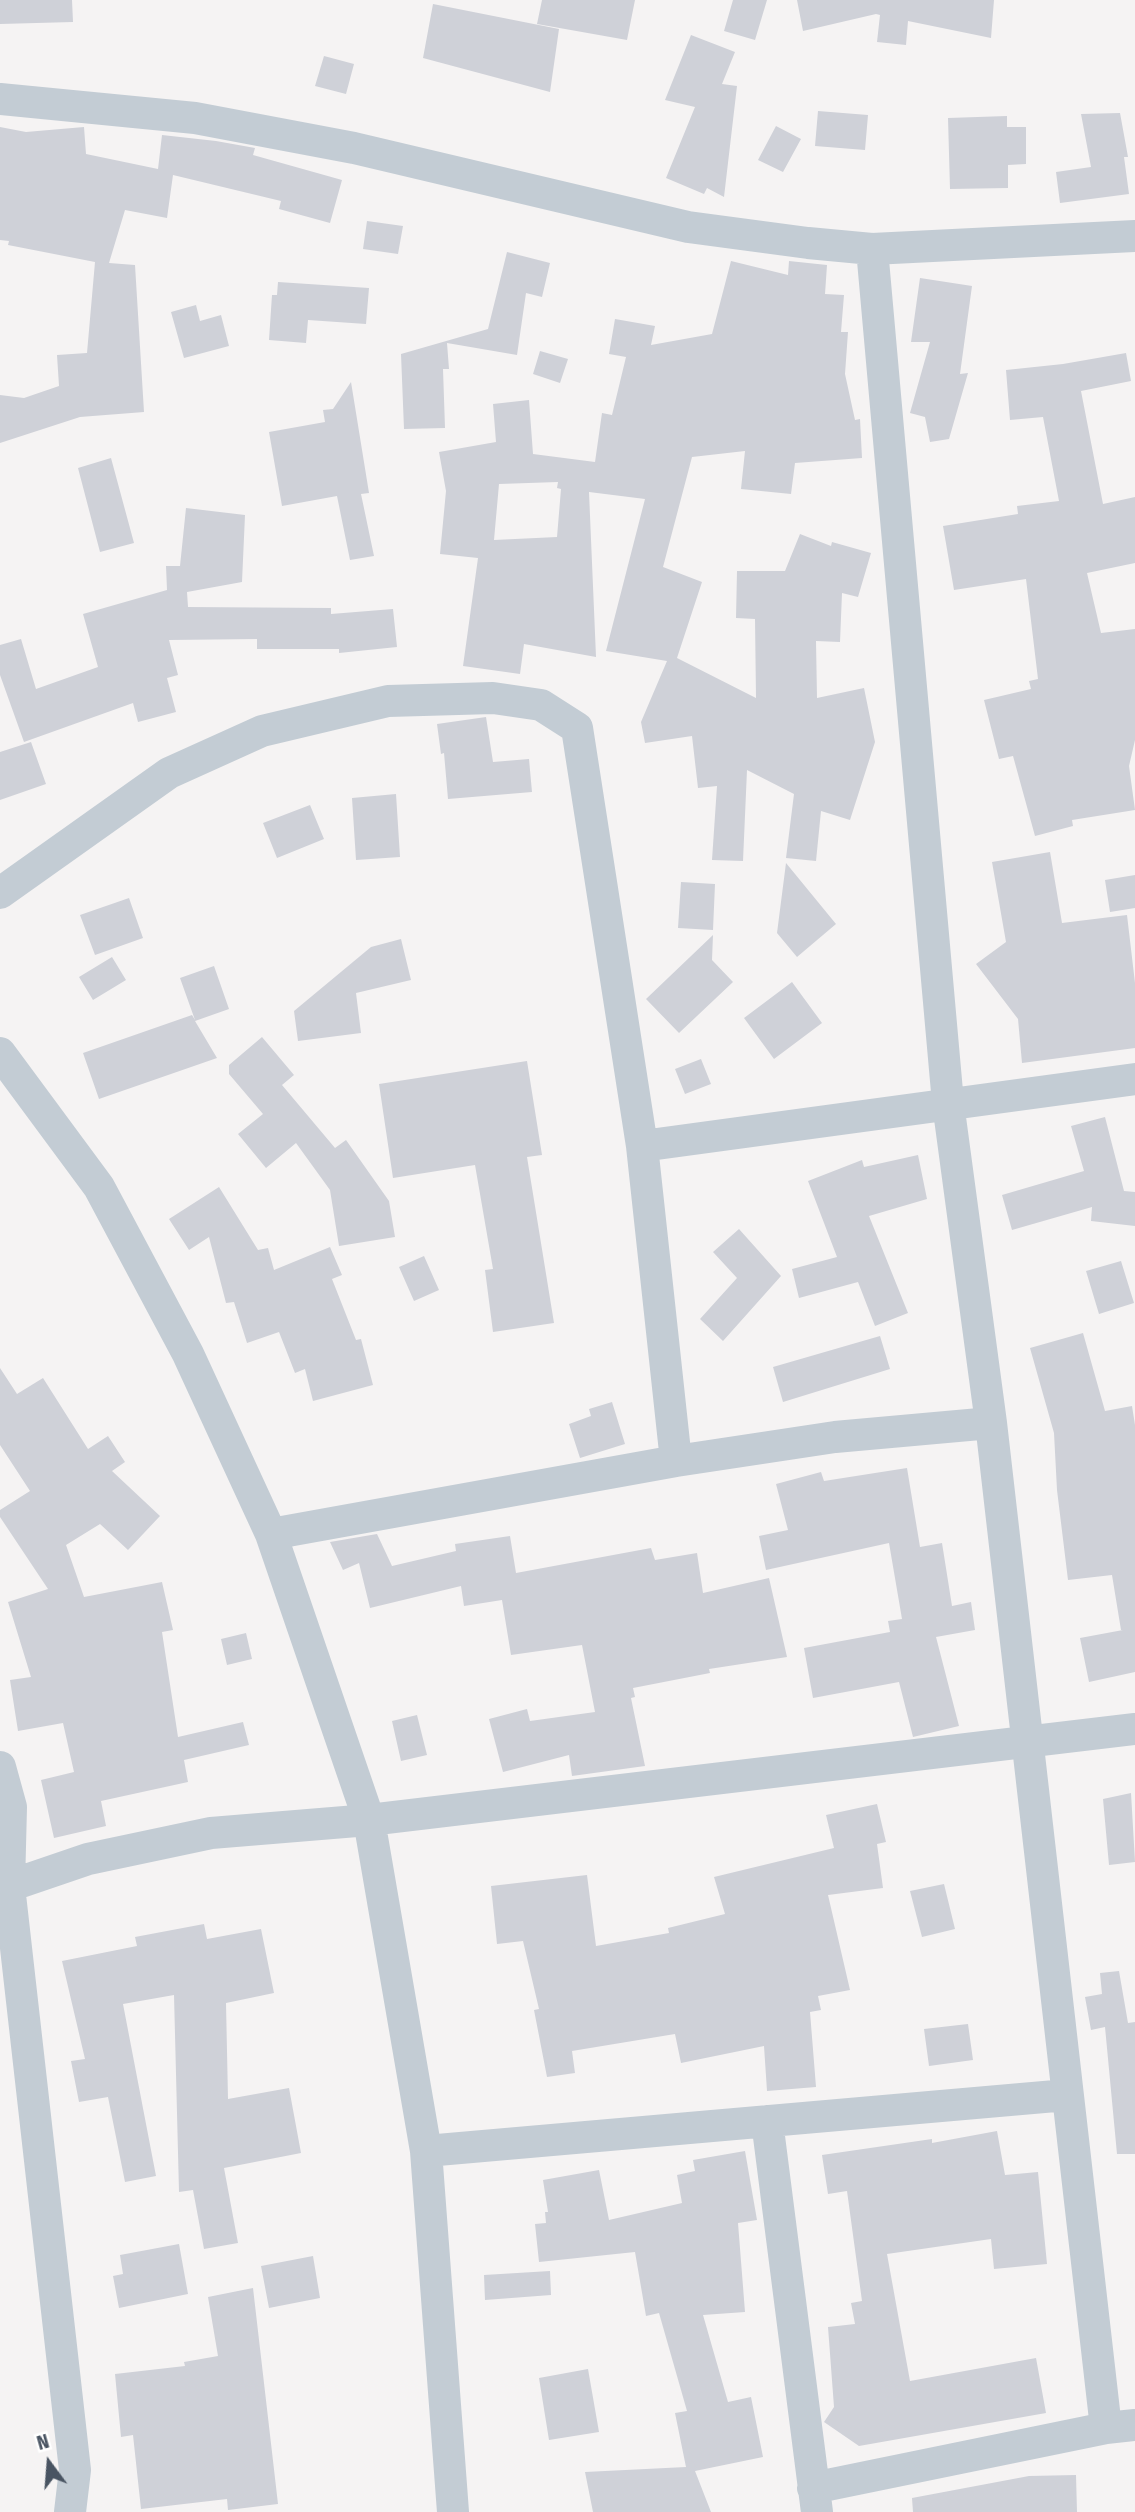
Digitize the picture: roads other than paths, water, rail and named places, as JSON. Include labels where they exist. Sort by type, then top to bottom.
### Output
[{"type":"street","points":[[0,99],[195,118],[354,148],[688,227],[872,249],[1135,236]]},
{"type":"street","points":[[767,2121],[815,2500],[1120,2427],[1068,2095],[1025,1740],[991,1423],[948,1103],[872,249]]},
{"type":"street","points":[[0,892],[169,773],[262,731],[388,701],[493,698],[541,705],[578,728],[642,1146],[676,1461]]},
{"type":"street","points":[[0,1053],[99,1187],[188,1354],[271,1534],[369,1821],[426,2151],[453,2512]]},
{"type":"street","points":[[642,1146],[1135,1079]]},
{"type":"street","points":[[271,1534],[676,1461],[835,1437],[991,1423]]},
{"type":"street","points":[[4,1887],[88,1859],[211,1833],[369,1821],[1025,1740],[1135,1729]]},
{"type":"street","points":[[0,1767],[10,1807],[4,1887],[75,2470],[70,2512]]},
{"type":"street","points":[[426,2151],[1068,2095]]}]
